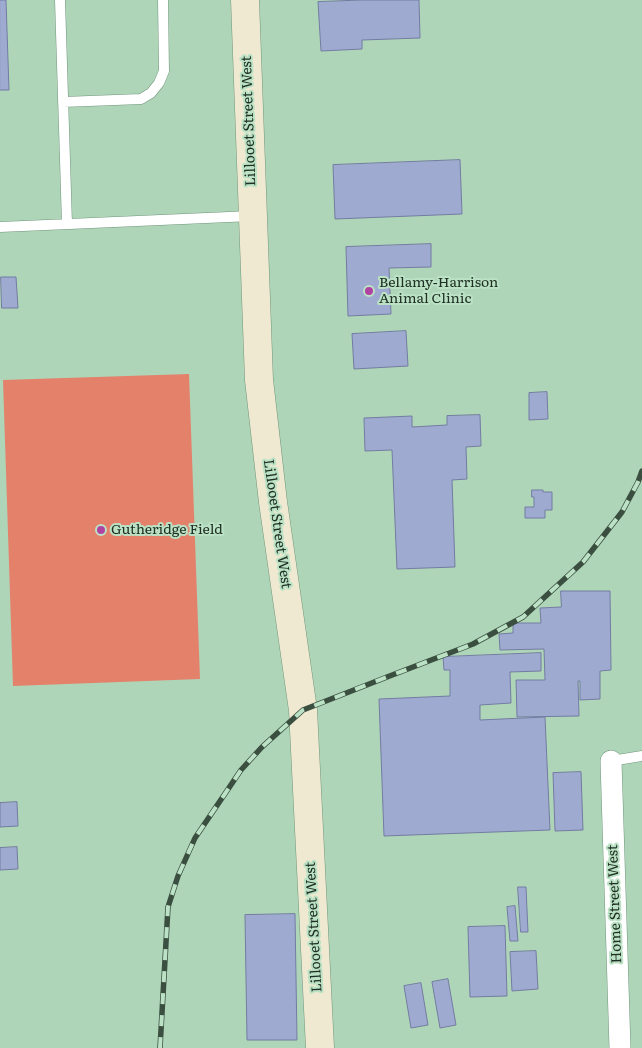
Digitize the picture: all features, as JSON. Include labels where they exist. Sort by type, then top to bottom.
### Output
[{"type":"main road","name":"Lillooet Street West","points":[[245,0],[259,380],[273,502],[303,710],[320,1048]]},
{"type":"street","name":"Home Street West","points":[[611,761],[620,1048]]},
{"type":"lane","points":[[60,0],[67,224]]},
{"type":"lane","points":[[63,102],[141,99],[151,93],[159,83],[164,71],[163,0]]},
{"type":"lane","points":[[0,227],[253,216]]},
{"type":"lane","points":[[611,761],[642,756]]},
{"type":"shaded area","name":"Gutheridge Field","points":[[189,374],[200,679],[13,686],[3,380]]},
{"type":"building","points":[[0,0],[6,0],[9,90],[0,90]]},
{"type":"building","points":[[419,0],[420,38],[362,40],[362,49],[321,51],[318,2]]},
{"type":"building","points":[[460,160],[462,214],[335,219],[333,165]]},
{"type":"building","name":"Bellamy-Harrison Animal Clinic","points":[[431,244],[431,267],[389,268],[391,314],[348,316],[346,247]]},
{"type":"building","points":[[1,277],[16,277],[18,308],[2,308]]},
{"type":"building","name":"Bellamy-Harrison Animal Clinic","points":[[406,331],[408,366],[354,369],[352,334]]},
{"type":"building","points":[[547,392],[548,419],[529,420],[529,393]]},
{"type":"building","points":[[480,415],[481,446],[466,447],[467,479],[452,480],[455,567],[397,569],[392,450],[365,451],[364,418],[412,416],[412,427],[447,425],[447,416]]},
{"type":"building","points":[[532,490],[552,492],[552,510],[545,510],[545,518],[525,518],[525,507],[534,507]]},
{"type":"building","points":[[561,591],[610,591],[611,670],[600,671],[600,699],[580,700],[580,681],[578,681],[579,716],[517,717],[516,680],[545,680],[544,649],[500,650],[499,634],[513,633],[513,623],[541,623],[540,608],[561,607]]},
{"type":"building","points":[[541,653],[541,671],[510,672],[511,703],[480,705],[480,720],[545,717],[550,830],[384,836],[379,699],[450,696],[450,670],[444,670],[443,657]]},
{"type":"building","points":[[581,772],[583,830],[555,831],[553,773]]},
{"type":"building","points":[[17,802],[18,826],[0,827],[0,803]]},
{"type":"building","points":[[17,847],[18,869],[0,870],[0,848]]},
{"type":"building","points":[[518,887],[526,887],[528,932],[521,932]]},
{"type":"building","points":[[515,906],[518,941],[510,941],[507,907]]},
{"type":"building","points":[[295,914],[297,1040],[247,1040],[245,915]]},
{"type":"building","points":[[505,926],[507,996],[470,997],[468,927]]},
{"type":"building","points":[[536,951],[538,989],[512,991],[510,952]]},
{"type":"building","points":[[448,979],[456,1025],[440,1028],[432,982]]},
{"type":"building","points":[[421,983],[428,1025],[411,1028],[404,986]]},
{"type":"railway","points":[[160,1048],[168,907],[178,876],[195,838],[241,770],[262,747],[303,710],[473,644],[523,617],[583,562],[622,512],[642,471]]},
{"type":"place","name":"Bellamy-Harrison Animal Clinic","points":[[369,291]]},
{"type":"place","name":"Gutheridge Field","points":[[101,530]]}]
